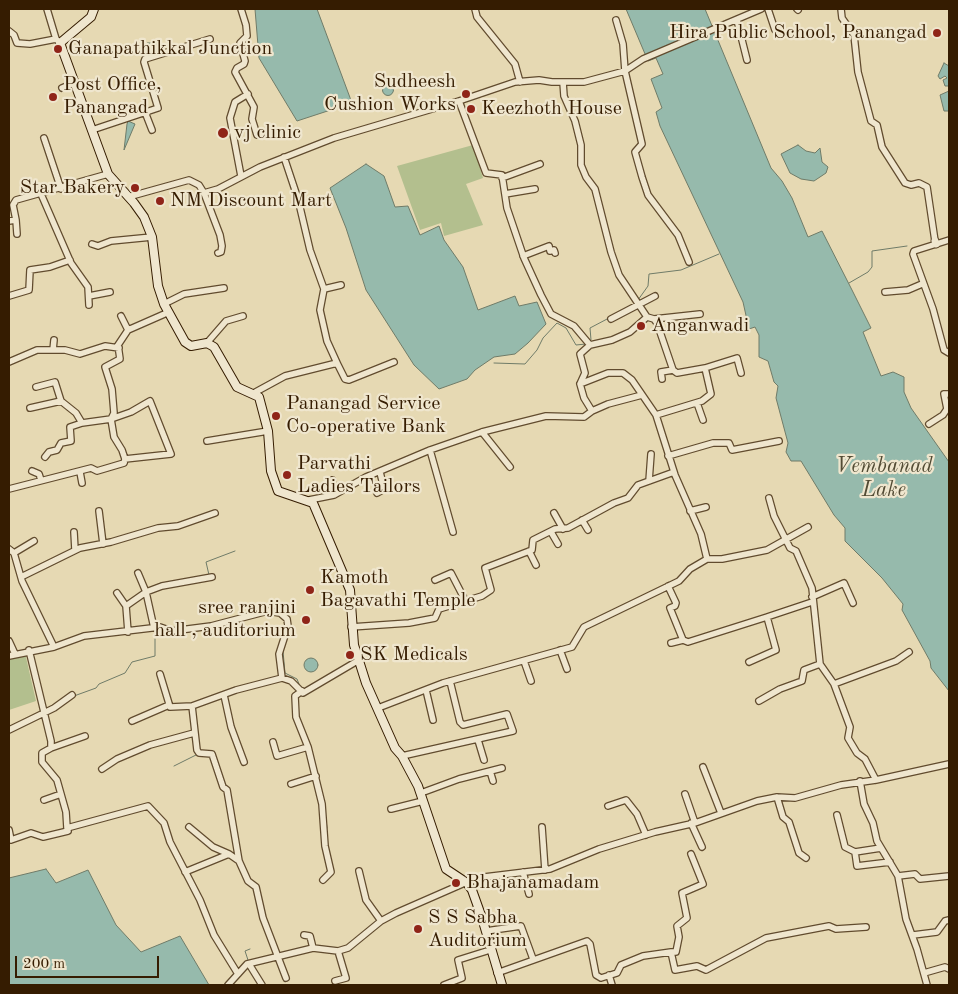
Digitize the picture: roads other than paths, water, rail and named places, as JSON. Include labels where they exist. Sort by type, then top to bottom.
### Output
[{"type":"main road","points":[[94,9],[91,17],[58,41],[108,174],[144,218],[152,237],[158,286],[164,304],[185,342],[191,346],[206,344],[214,346],[237,387],[259,397],[268,431],[272,471],[278,492],[314,503],[350,590],[351,626],[366,683],[395,748],[402,756],[422,797],[446,869],[467,883],[472,890],[502,985]]},
{"type":"street","points":[[9,31],[14,35],[17,43],[30,44],[58,41],[47,9]]},
{"type":"street","points":[[94,9],[101,9]]},
{"type":"street","points":[[242,9],[247,36],[240,43],[245,61],[235,72],[254,107],[252,119],[256,135]]},
{"type":"street","points":[[475,9],[477,17],[515,64],[520,82]]},
{"type":"street","points":[[204,193],[218,189],[241,176],[284,157],[334,138],[459,102],[520,82],[539,80],[584,82],[624,71],[643,59],[721,28],[762,9]]},
{"type":"street","points":[[768,9],[775,30]]},
{"type":"street","points":[[841,9],[842,18],[854,35],[858,72],[871,120],[880,130],[882,147],[905,183],[911,185],[919,183],[927,187],[935,242]]},
{"type":"street","points":[[616,20],[623,44],[624,71],[642,144],[635,152],[636,159],[648,195],[676,231],[689,262]]},
{"type":"street","points":[[737,20],[747,60]]},
{"type":"street","points":[[92,130],[158,108],[144,62],[145,59],[210,39]]},
{"type":"street","points":[[563,82],[564,96],[575,121],[581,145],[581,165],[595,189],[611,252],[619,275],[650,318],[667,348],[673,370]]},
{"type":"street","points":[[62,88],[74,83]]},
{"type":"street","points":[[241,176],[230,118],[234,102],[248,94]]},
{"type":"street","points":[[459,102],[486,173],[499,174],[502,178],[507,208],[523,256],[551,314],[574,326],[589,343]]},
{"type":"street","points":[[145,112],[152,130]]},
{"type":"street","points":[[44,138],[61,188]]},
{"type":"street","points":[[284,157],[298,199],[310,250],[324,288],[320,310],[336,363],[345,378],[349,380],[394,362]]},
{"type":"street","points":[[502,178],[540,164]]},
{"type":"street","points":[[17,234],[13,205],[16,200],[108,174]]},
{"type":"street","points":[[128,197],[189,180],[199,185],[204,193],[220,235],[222,246],[221,252],[218,253]]},
{"type":"street","points":[[505,194],[535,189]]},
{"type":"street","points":[[41,194],[70,260],[85,280],[89,305]]},
{"type":"street","points":[[9,221],[16,220]]},
{"type":"street","points":[[92,244],[98,246],[111,242],[152,237]]},
{"type":"street","points":[[949,240],[935,242],[914,251],[922,284],[933,310],[944,350],[949,353]]},
{"type":"street","points":[[523,256],[549,246],[550,251],[554,250],[556,253]]},
{"type":"street","points":[[9,296],[29,290],[30,270],[50,267],[70,260]]},
{"type":"street","points":[[885,292],[908,290],[922,284]]},
{"type":"street","points":[[324,288],[341,286]]},
{"type":"street","points":[[164,304],[192,292],[224,288]]},
{"type":"street","points":[[89,296],[110,292]]},
{"type":"street","points":[[611,319],[637,302],[655,296]]},
{"type":"street","points":[[126,459],[114,437],[111,418],[114,413],[113,395],[106,367],[120,359],[119,348],[128,330],[169,312]]},
{"type":"street","points":[[592,411],[584,398],[580,384],[585,373],[580,354],[589,343],[612,340],[630,332],[650,318],[700,314]]},
{"type":"street","points":[[121,316],[128,330]]},
{"type":"street","points":[[206,344],[226,321],[242,316]]},
{"type":"street","points":[[53,350],[54,340]]},
{"type":"street","points":[[9,362],[37,350],[80,354],[104,346],[119,348]]},
{"type":"street","points":[[736,350],[741,373]]},
{"type":"street","points":[[662,379],[661,372],[705,368],[738,358]]},
{"type":"street","points":[[252,394],[285,376],[336,363]]},
{"type":"street","points":[[656,415],[698,403],[711,394],[705,368]]},
{"type":"street","points":[[580,384],[608,373],[623,373],[632,380],[656,415],[674,472],[701,534],[707,559]]},
{"type":"street","points":[[36,387],[55,382],[61,401],[76,413],[82,422]]},
{"type":"street","points":[[929,424],[947,409],[944,394],[949,394]]},
{"type":"street","points":[[309,500],[334,495],[418,455],[482,432],[546,416],[584,418],[592,411],[642,396]]},
{"type":"street","points":[[30,408],[61,401]]},
{"type":"street","points":[[9,489],[41,480],[120,466],[126,459],[172,454],[150,401],[131,412],[111,418],[82,422],[70,427],[71,441],[61,443],[57,450],[49,452],[45,457]]},
{"type":"street","points":[[698,403],[703,420]]},
{"type":"street","points":[[207,441],[268,431]]},
{"type":"street","points":[[482,432],[510,467]]},
{"type":"street","points":[[668,456],[713,443],[729,443],[732,450],[779,441]]},
{"type":"street","points":[[415,448],[418,455]]},
{"type":"street","points":[[430,450],[453,532]]},
{"type":"street","points":[[649,481],[652,454]]},
{"type":"street","points":[[32,471],[39,474],[41,480]]},
{"type":"street","points":[[80,472],[82,483]]},
{"type":"street","points":[[377,493],[384,489],[380,472]]},
{"type":"street","points":[[351,626],[408,623],[435,618],[439,609],[466,602],[491,590],[485,568],[532,550],[533,540],[582,520],[614,503],[628,498],[638,485],[674,472]]},
{"type":"street","points":[[332,480],[334,495]]},
{"type":"street","points":[[769,498],[774,516],[790,548],[796,551],[812,588],[820,664],[834,684],[850,727],[848,738],[857,753],[865,759],[876,780]]},
{"type":"street","points":[[690,511],[706,507]]},
{"type":"street","points":[[99,511],[103,544]]},
{"type":"street","points":[[21,577],[75,550],[158,528],[178,526],[215,512]]},
{"type":"street","points":[[554,513],[563,528]]},
{"type":"street","points":[[582,520],[588,530]]},
{"type":"street","points":[[378,708],[450,681],[572,647],[584,627],[679,580],[690,569],[707,559],[722,559],[767,550],[808,527]]},
{"type":"street","points":[[74,532],[75,550]]},
{"type":"street","points":[[550,532],[558,544]]},
{"type":"street","points":[[34,541],[11,551],[21,577],[54,647]]},
{"type":"street","points":[[529,551],[536,566]]},
{"type":"street","points":[[138,573],[146,592],[154,628]]},
{"type":"street","points":[[435,580],[451,573],[466,602]]},
{"type":"street","points":[[126,606],[146,592],[162,586],[212,577]]},
{"type":"street","points":[[671,644],[683,640],[688,642],[732,625],[767,617],[812,600],[844,583],[853,603]]},
{"type":"street","points":[[668,586],[676,603],[670,608],[683,640]]},
{"type":"street","points":[[117,593],[126,606],[128,632]]},
{"type":"street","points":[[9,641],[12,655],[29,650],[54,647],[84,636],[154,628],[172,630],[211,626],[268,611],[280,613],[287,619],[288,626],[279,654],[282,678]]},
{"type":"street","points":[[749,662],[776,650],[767,617]]},
{"type":"street","points":[[29,650],[45,712],[51,748]]},
{"type":"street","points":[[560,650],[566,669]]},
{"type":"street","points":[[834,684],[896,661],[909,652]]},
{"type":"street","points":[[298,694],[303,693],[359,660]]},
{"type":"street","points":[[524,661],[531,681]]},
{"type":"street","points":[[759,702],[780,689],[802,681],[804,670],[820,664]]},
{"type":"street","points":[[160,674],[169,705],[173,708],[192,706],[224,694],[282,678],[292,681],[298,694],[296,717],[308,747],[323,809],[325,846],[331,872],[324,880]]},
{"type":"street","points":[[402,756],[513,731],[507,714],[463,725],[460,722],[450,681]]},
{"type":"street","points":[[426,690],[433,720]]},
{"type":"street","points":[[224,694],[231,727],[244,762]]},
{"type":"street","points":[[9,730],[45,712],[72,695]]},
{"type":"street","points":[[132,721],[169,705]]},
{"type":"street","points":[[192,706],[194,734],[199,753],[209,753],[213,756],[223,786],[227,790],[239,861],[248,881],[256,887],[263,918],[286,978]]},
{"type":"street","points":[[102,769],[117,759],[150,745],[194,734]]},
{"type":"street","points":[[9,830],[11,840],[31,833],[43,837],[68,831],[66,812],[57,780],[42,762],[42,753],[85,736]]},
{"type":"street","points":[[478,740],[484,760]]},
{"type":"street","points":[[273,742],[277,756],[308,747]]},
{"type":"street","points":[[228,985],[249,964],[313,948],[338,950],[348,948],[381,921],[476,878],[545,870],[576,860],[599,849],[777,797],[795,798],[860,781],[876,780],[949,764]]},
{"type":"street","points":[[703,767],[721,813]]},
{"type":"street","points":[[391,809],[422,797],[459,779],[502,768]]},
{"type":"street","points":[[490,771],[493,781]]},
{"type":"street","points":[[291,784],[316,776]]},
{"type":"street","points":[[860,781],[864,804],[881,848],[898,876],[906,919],[927,985]]},
{"type":"street","points":[[44,800],[61,794]]},
{"type":"street","points":[[685,794],[702,847]]},
{"type":"street","points":[[777,797],[783,817],[789,822],[799,853],[806,858]]},
{"type":"street","points":[[608,806],[626,800],[637,814],[646,835]]},
{"type":"street","points":[[67,828],[148,806],[164,823],[170,842],[214,935],[238,974]]},
{"type":"street","points":[[837,815],[845,848],[855,852],[881,848]]},
{"type":"street","points":[[189,827],[213,847],[239,861]]},
{"type":"street","points":[[542,827],[545,870]]},
{"type":"street","points":[[855,852],[857,866],[890,862]]},
{"type":"street","points":[[185,872],[229,854]]},
{"type":"street","points":[[497,973],[587,941],[590,944],[596,975],[601,978],[617,973],[621,965],[643,956],[676,952],[679,936],[677,926],[687,918],[682,893],[703,884],[691,854]]},
{"type":"street","points":[[359,872],[366,900],[381,921]]},
{"type":"street","points":[[523,872],[529,894]]},
{"type":"street","points":[[898,876],[915,874],[920,879],[949,876]]},
{"type":"street","points":[[912,935],[937,932],[945,921],[949,920]]},
{"type":"street","points":[[486,931],[521,926],[533,959]]},
{"type":"street","points":[[671,952],[676,970],[697,966],[706,970],[766,938],[829,926],[836,928],[866,927]]},
{"type":"street","points":[[304,935],[310,936],[313,948]]},
{"type":"street","points":[[335,981],[346,978],[338,950]]},
{"type":"street","points":[[444,985],[462,978],[458,960],[490,950]]},
{"type":"street","points":[[249,964],[262,985]]},
{"type":"street","points":[[924,973],[945,967],[949,969]]},
{"type":"street","points":[[609,975],[612,985]]},
{"type":"water","points":[[255,9],[317,9],[352,103],[297,121],[259,58]]},
{"type":"water","name":"Vembanad Lake","points":[[626,9],[705,9],[771,168],[782,181],[792,198],[808,237],[822,231],[871,328],[863,332],[881,376],[893,372],[904,377],[904,392],[911,408],[949,462],[949,691],[931,668],[930,661],[902,610],[903,604],[882,578],[845,541],[845,528],[834,515],[801,461],[791,461],[786,452],[788,443],[776,398],[778,386],[774,382],[768,361],[759,357],[759,335],[755,327],[749,329],[743,302],[660,126],[656,112],[662,108],[651,79],[663,74],[656,58],[648,61]]},
{"type":"water","points":[[157,39],[160,42],[155,46],[156,50],[151,55],[144,54],[147,43],[154,43]]},
{"type":"water","points":[[944,63],[949,66],[949,86],[945,86],[943,80],[947,78],[945,76],[940,79],[938,76]]},
{"type":"water","points":[[388,84],[394,90],[388,96],[382,90]]},
{"type":"water","points":[[949,91],[949,111],[944,111],[940,95]]},
{"type":"water","points":[[128,121],[135,124],[124,150],[127,124]]},
{"type":"water","points":[[798,145],[806,151],[815,153],[820,148],[822,162],[828,167],[826,173],[814,181],[801,179],[790,173],[781,154]]},
{"type":"water","points":[[366,164],[384,176],[395,207],[408,206],[420,235],[439,226],[444,240],[463,267],[478,310],[515,296],[519,306],[537,302],[546,324],[515,354],[494,357],[475,370],[467,379],[439,389],[414,365],[366,290],[346,228],[330,188]]},
{"type":"water","points":[[311,658],[316,660],[318,665],[316,670],[311,672],[306,670],[304,665],[306,660]]},
{"type":"water","points":[[46,869],[56,883],[88,870],[116,925],[141,952],[180,936],[209,985],[9,985],[9,878]]},
{"type":"waterway","points":[[849,283],[868,272],[872,267],[872,251],[907,246]]},
{"type":"waterway","points":[[638,300],[648,286],[649,274],[681,270],[719,254]]},
{"type":"waterway","points":[[589,342],[591,340],[590,328],[609,318]]},
{"type":"waterway","points":[[494,363],[525,364],[537,350],[543,338],[557,323],[566,328],[576,345],[586,344]]},
{"type":"waterway","points":[[209,575],[206,562],[235,551]]},
{"type":"waterway","points":[[151,587],[161,583]]},
{"type":"waterway","points":[[117,597],[123,605]]},
{"type":"waterway","points":[[74,696],[96,688],[99,684],[125,673],[132,662],[155,656],[155,639]]},
{"type":"waterway","points":[[283,651],[285,673],[297,679],[299,684]]},
{"type":"waterway","points":[[174,766],[196,755]]},
{"type":"waterway","points":[[325,812],[327,828]]},
{"type":"waterway","points":[[248,960],[245,951],[250,949]]},
{"type":"place","name":"Hira Public School, Panangad","points":[[937,33]]},
{"type":"place","name":"Ganapathikkal Junction","points":[[58,49]]},
{"type":"place","name":"Sudheesh Cushion Works","points":[[466,94]]},
{"type":"place","name":"Post Office, Panangad","points":[[53,97]]},
{"type":"place","name":"Keezhoth House","points":[[471,109]]},
{"type":"place","name":"vj clinic","points":[[223,133]]},
{"type":"place","name":"Star Bakery","points":[[135,188]]},
{"type":"place","name":"NM Discount Mart","points":[[160,201]]},
{"type":"place","name":"Anganwadi","points":[[641,326]]},
{"type":"place","name":"Panangad Service Co-operative Bank","points":[[276,416]]},
{"type":"place","name":"Parvathi Ladies Tailors","points":[[287,475]]},
{"type":"place","name":"Kamoth Bagavathi Temple","points":[[310,590]]},
{"type":"place","name":"sree ranjini hall , auditorium","points":[[306,620]]},
{"type":"place","name":"SK Medicals","points":[[350,655]]},
{"type":"place","name":"Bhajanamadam","points":[[456,883]]},
{"type":"place","name":"S S Sabha Auditorium","points":[[418,929]]}]
